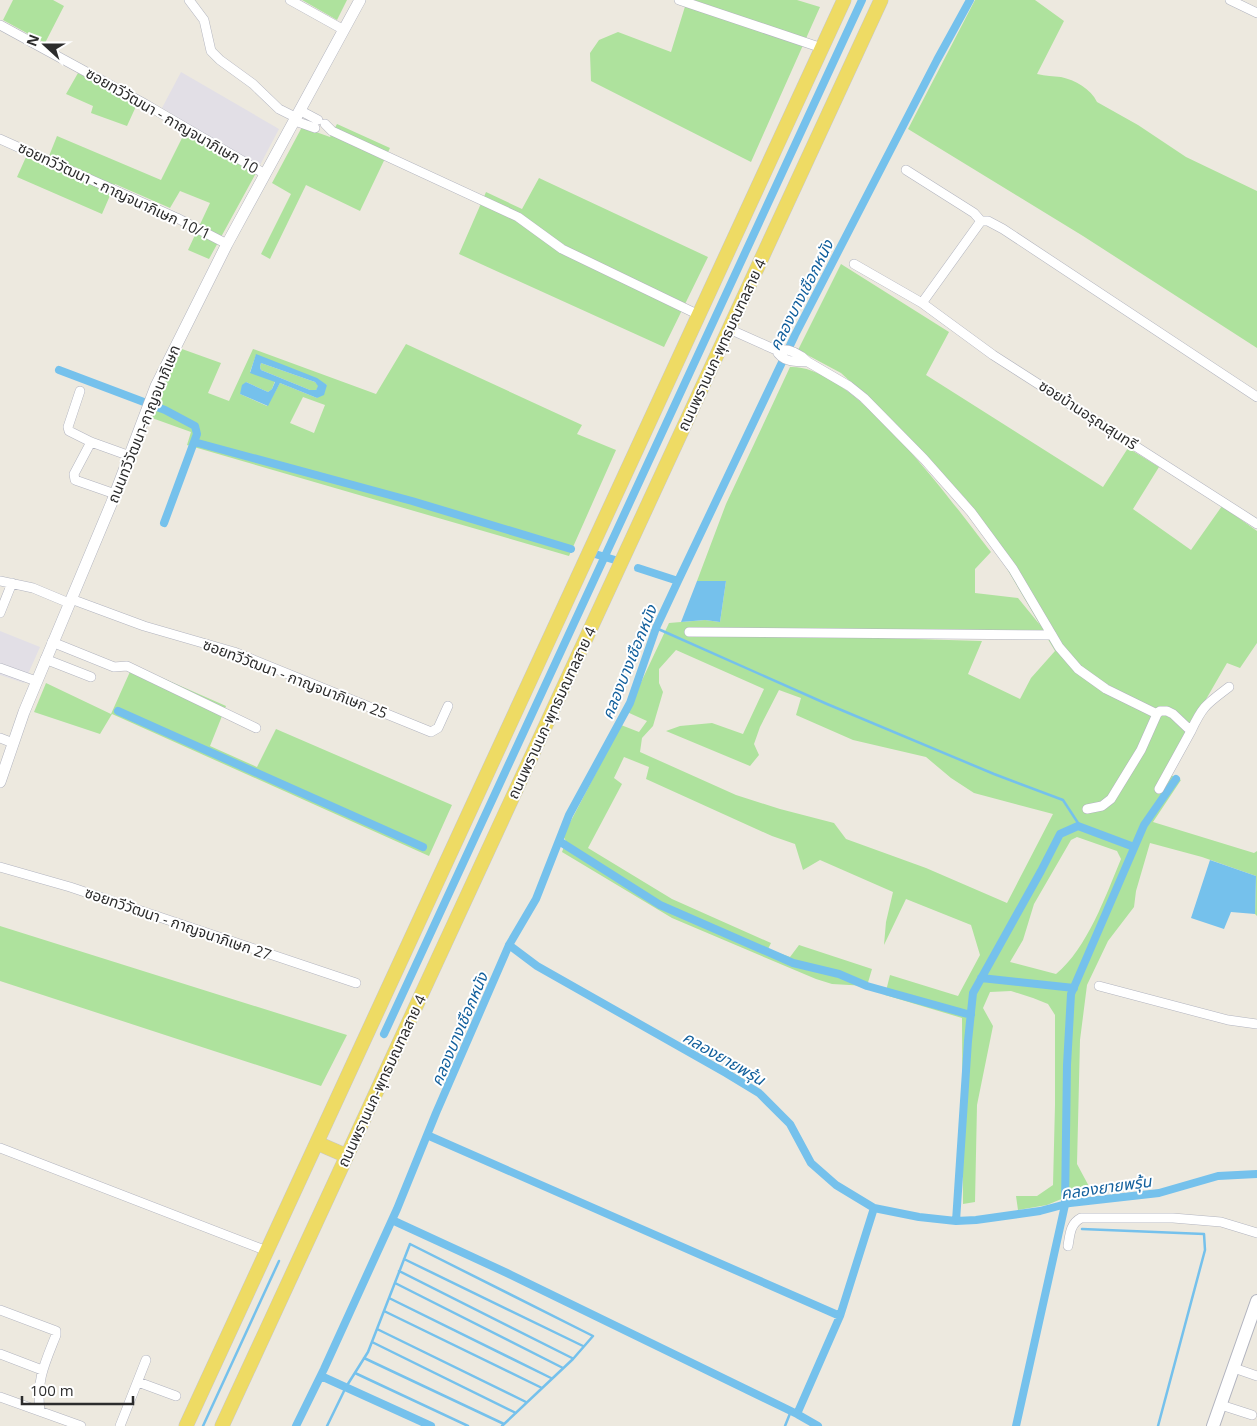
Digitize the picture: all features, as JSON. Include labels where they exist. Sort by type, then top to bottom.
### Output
[{"type":"main road","points":[[186,1426],[844,0]]},
{"type":"main road","name":"ถนนพรานนก-พุทธมณฑลสาย 4","points":[[222,1426],[881,0]]},
{"type":"main road","points":[[317,1142],[347,1156]]},
{"type":"main road","points":[[1214,1426],[1257,1301]]},
{"type":"street","points":[[189,0],[204,20],[211,50],[220,60],[253,84],[279,109],[518,217],[562,249],[698,315]]},
{"type":"street","points":[[290,0],[344,30]]},
{"type":"street","name":"ถนนทวีวัฒนา-กาญจนาภิเษก","points":[[1,776],[36,681],[115,494],[154,390],[186,322],[227,244],[360,0]]},
{"type":"street","points":[[679,0],[822,48]]},
{"type":"street","points":[[1230,0],[1257,13]]},
{"type":"street","name":"ซอยทวีวัฒนา - กาญจนาภิเษก 10","points":[[0,25],[146,104],[265,174]]},
{"type":"street","name":"ซอยทวีวัฒนา - กาญจนาภิเษก 10/1","points":[[0,139],[177,218],[227,244]]},
{"type":"street","points":[[906,170],[974,213],[981,221],[988,221],[1003,229],[1257,396]]},
{"type":"street","points":[[922,303],[981,221]]},
{"type":"street","name":"ซอยบ้านอรุณสุนทรี","points":[[854,264],[922,303],[993,355],[1257,524]]},
{"type":"street","points":[[729,329],[779,351],[787,360],[803,360],[849,386],[864,398],[971,512],[1013,569],[1066,657],[1078,669],[1106,689],[1157,714]]},
{"type":"street","points":[[80,391],[68,427],[72,434],[130,456]]},
{"type":"street","points":[[91,442],[74,477],[76,480],[115,494]]},
{"type":"street","name":"ซอยทวีวัฒนา - กาญจนาภิเษก 25","points":[[0,581],[33,588],[144,626],[234,652],[430,732],[438,728],[448,706]]},
{"type":"street","points":[[0,613],[12,583]]},
{"type":"street","points":[[689,632],[1052,635]]},
{"type":"street","points":[[52,642],[114,667],[127,666],[256,728]]},
{"type":"street","points":[[45,659],[91,678]]},
{"type":"street","points":[[0,668],[36,681]]},
{"type":"street","points":[[1159,789],[1200,711],[1208,702],[1229,687]]},
{"type":"street","points":[[1087,809],[1102,806],[1111,799],[1141,750],[1157,714],[1167,710],[1191,731]]},
{"type":"street","points":[[0,738],[13,742]]},
{"type":"street","name":"ซอยทวีวัฒนา - กาญจนาภิเษก 27","points":[[0,867],[70,887],[356,983]]},
{"type":"street","points":[[1099,986],[1228,1020],[1257,1024]]},
{"type":"street","points":[[0,1148],[267,1251]]},
{"type":"street","points":[[1068,1246],[1071,1229],[1075,1221],[1081,1218],[1172,1218],[1211,1221],[1257,1233]]},
{"type":"street","points":[[0,1310],[56,1331],[42,1370],[38,1389],[40,1410]]},
{"type":"street","points":[[0,1354],[42,1370]]},
{"type":"street","points":[[120,1426],[146,1360]]},
{"type":"street","points":[[1234,1368],[1257,1376]]},
{"type":"street","points":[[138,1382],[176,1396]]},
{"type":"street","points":[[0,1397],[81,1426]]},
{"type":"street","points":[[1221,1405],[1252,1415]]},
{"type":"shaded area","points":[[181,72],[279,129],[259,167],[162,108]]},
{"type":"shaded area","points":[[0,631],[40,647],[24,683],[0,675]]},
{"type":"green space","points":[[13,0],[53,0],[64,6],[45,43],[3,20]]},
{"type":"green space","points":[[302,0],[347,0],[337,20]]},
{"type":"green space","points":[[687,0],[797,0],[820,7],[751,162],[591,81],[590,53],[599,40],[618,32],[671,52]]},
{"type":"green space","points":[[975,0],[1035,0],[1064,21],[1037,74],[1072,80],[1087,89],[1097,102],[1138,125],[1186,157],[1257,191],[1257,348],[1083,236],[908,129]]},
{"type":"green space","points":[[78,73],[138,102],[127,126],[91,113],[93,106],[66,94]]},
{"type":"green space","points":[[337,124],[390,148],[360,211],[306,185],[270,259],[261,254],[291,194],[272,183],[302,127],[330,137]]},
{"type":"green space","points":[[185,132],[256,173],[209,259],[188,250],[210,203],[180,191],[170,208],[115,184],[102,214],[17,177],[26,157],[45,166],[57,136],[161,180]]},
{"type":"green space","points":[[539,178],[708,257],[664,347],[459,254],[486,192],[522,209]]},
{"type":"green space","points":[[841,264],[949,332],[926,375],[1103,487],[1128,448],[1159,467],[1133,509],[1191,550],[1222,506],[1257,531],[1257,643],[1240,668],[1227,663],[1164,772],[1181,780],[1153,822],[1254,853],[1257,851],[1257,916],[1255,914],[1256,876],[1202,857],[1150,843],[1136,891],[1134,907],[1108,941],[1087,985],[1080,1040],[1077,1164],[1092,1192],[1071,1195],[1047,1205],[1018,1210],[1016,1196],[1037,1196],[1053,1185],[1055,1015],[1048,1004],[1033,998],[1011,991],[990,992],[983,1008],[993,1026],[977,1105],[975,1202],[963,1204],[962,1018],[885,995],[890,975],[958,996],[980,955],[971,925],[906,899],[884,945],[886,922],[893,892],[820,860],[803,870],[795,844],[772,836],[646,779],[649,767],[624,757],[614,778],[622,784],[588,848],[672,899],[771,943],[768,949],[790,957],[799,945],[872,969],[867,986],[832,984],[816,979],[672,918],[562,852],[566,841],[563,836],[621,725],[639,732],[647,721],[627,712],[669,623],[705,620],[720,622],[726,581],[697,581],[726,504],[790,367],[815,372],[843,388],[872,412],[900,440],[953,502],[991,552],[975,569],[975,593],[1018,598],[1040,625],[966,499],[889,417],[841,373],[798,350]],"holes":[[[1043,631],[1055,651],[1031,678],[1020,699],[968,674],[982,641],[782,635]],[[676,650],[764,689],[743,734],[712,723],[680,726],[666,731],[750,766],[759,755],[754,744],[760,727],[779,690],[801,698],[796,715],[853,740],[926,757],[951,778],[974,793],[1053,814],[1007,903],[926,868],[846,839],[834,823],[736,795],[640,752],[642,738],[653,726],[663,692],[659,683],[659,669]],[[1077,837],[1117,851],[1121,859],[1102,905],[1077,951],[1056,974],[1010,962],[1023,940],[1034,904],[1071,840]]]},
{"type":"green space","points":[[406,344],[582,425],[577,434],[616,450],[569,556],[187,445],[191,432],[152,418],[167,378],[182,349],[221,363],[208,393],[229,401],[253,349],[376,394]],"holes":[[[256,355],[327,385],[317,398],[280,383],[267,406],[240,394],[246,382],[268,392],[272,389],[275,381],[250,372]],[[303,397],[325,405],[314,433],[290,423]]]},
{"type":"green space","points":[[261,363],[315,382],[319,386],[316,390],[310,390],[261,370]]},
{"type":"green space","points":[[133,665],[226,706],[210,746],[257,767],[276,729],[452,805],[429,856],[112,714],[100,734],[34,712],[46,683],[111,714]]},
{"type":"green space","points":[[0,926],[347,1035],[321,1086],[0,981]]},
{"type":"water","points":[[256,354],[317,378],[327,385],[324,395],[317,398],[280,383],[268,406],[240,394],[242,385],[246,382],[268,392],[272,389],[275,382],[250,373]],"holes":[[[261,363],[315,382],[318,386],[316,390],[310,390],[261,370]]]},
{"type":"water","points":[[697,581],[726,581],[720,622],[705,620],[681,622]]},
{"type":"water","points":[[1210,860],[1256,876],[1255,914],[1231,912],[1224,929],[1191,918]]},
{"type":"waterway","points":[[384,1034],[862,0]]},
{"type":"waterway","name":"คลองบางเชือกหนัง","points":[[296,1426],[397,1209],[436,1113],[509,945],[536,899],[569,815],[630,703],[656,628],[678,581],[795,335],[970,0]]},
{"type":"waterway","points":[[59,370],[165,410],[195,426],[197,434],[164,523]]},
{"type":"waterway","points":[[194,442],[412,501],[571,549]]},
{"type":"waterway","points":[[595,554],[615,560]]},
{"type":"waterway","points":[[638,568],[678,581]]},
{"type":"waterway","points":[[656,628],[827,704],[994,774],[1063,800],[1080,826]]},
{"type":"waterway","points":[[118,711],[423,847]]},
{"type":"waterway","points":[[1016,1426],[1065,1205],[1067,1065],[1071,994],[1144,825],[1176,779]]},
{"type":"waterway","points":[[956,1221],[973,993],[1060,834],[1078,826],[1134,847]]},
{"type":"waterway","points":[[559,841],[660,905],[793,963],[839,974],[867,986],[971,1015]]},
{"type":"waterway","name":"คลองยายพรุ้น","points":[[509,945],[537,966],[759,1093],[790,1124],[811,1163],[836,1185],[874,1208],[919,1217],[956,1221],[976,1220],[1040,1211],[1070,1203],[1159,1193],[1218,1176],[1257,1174]]},
{"type":"waterway","points":[[981,978],[1074,988]]},
{"type":"waterway","points":[[427,1135],[840,1316]]},
{"type":"waterway","points":[[797,1414],[840,1316],[874,1208]]},
{"type":"waterway","points":[[392,1220],[507,1273],[818,1426]]},
{"type":"waterway","points":[[1082,1229],[1204,1234],[1205,1250],[1158,1426]]},
{"type":"waterway","points":[[327,1426],[346,1387],[368,1352],[410,1244],[593,1336],[573,1359],[502,1426]]},
{"type":"waterway","points":[[404,1259],[583,1346]]},
{"type":"waterway","points":[[203,1426],[279,1261]]},
{"type":"waterway","points":[[399,1271],[572,1358]]},
{"type":"waterway","points":[[395,1283],[563,1368]]},
{"type":"waterway","points":[[389,1298],[551,1378]]},
{"type":"waterway","points":[[384,1311],[542,1388]]},
{"type":"waterway","points":[[377,1329],[526,1402]]},
{"type":"waterway","points":[[372,1342],[516,1413]]},
{"type":"waterway","points":[[364,1358],[504,1424]]},
{"type":"waterway","points":[[355,1373],[468,1426]]},
{"type":"waterway","points":[[321,1376],[431,1426]]},
{"type":"waterway","points":[[785,1426],[791,1411]]}]
